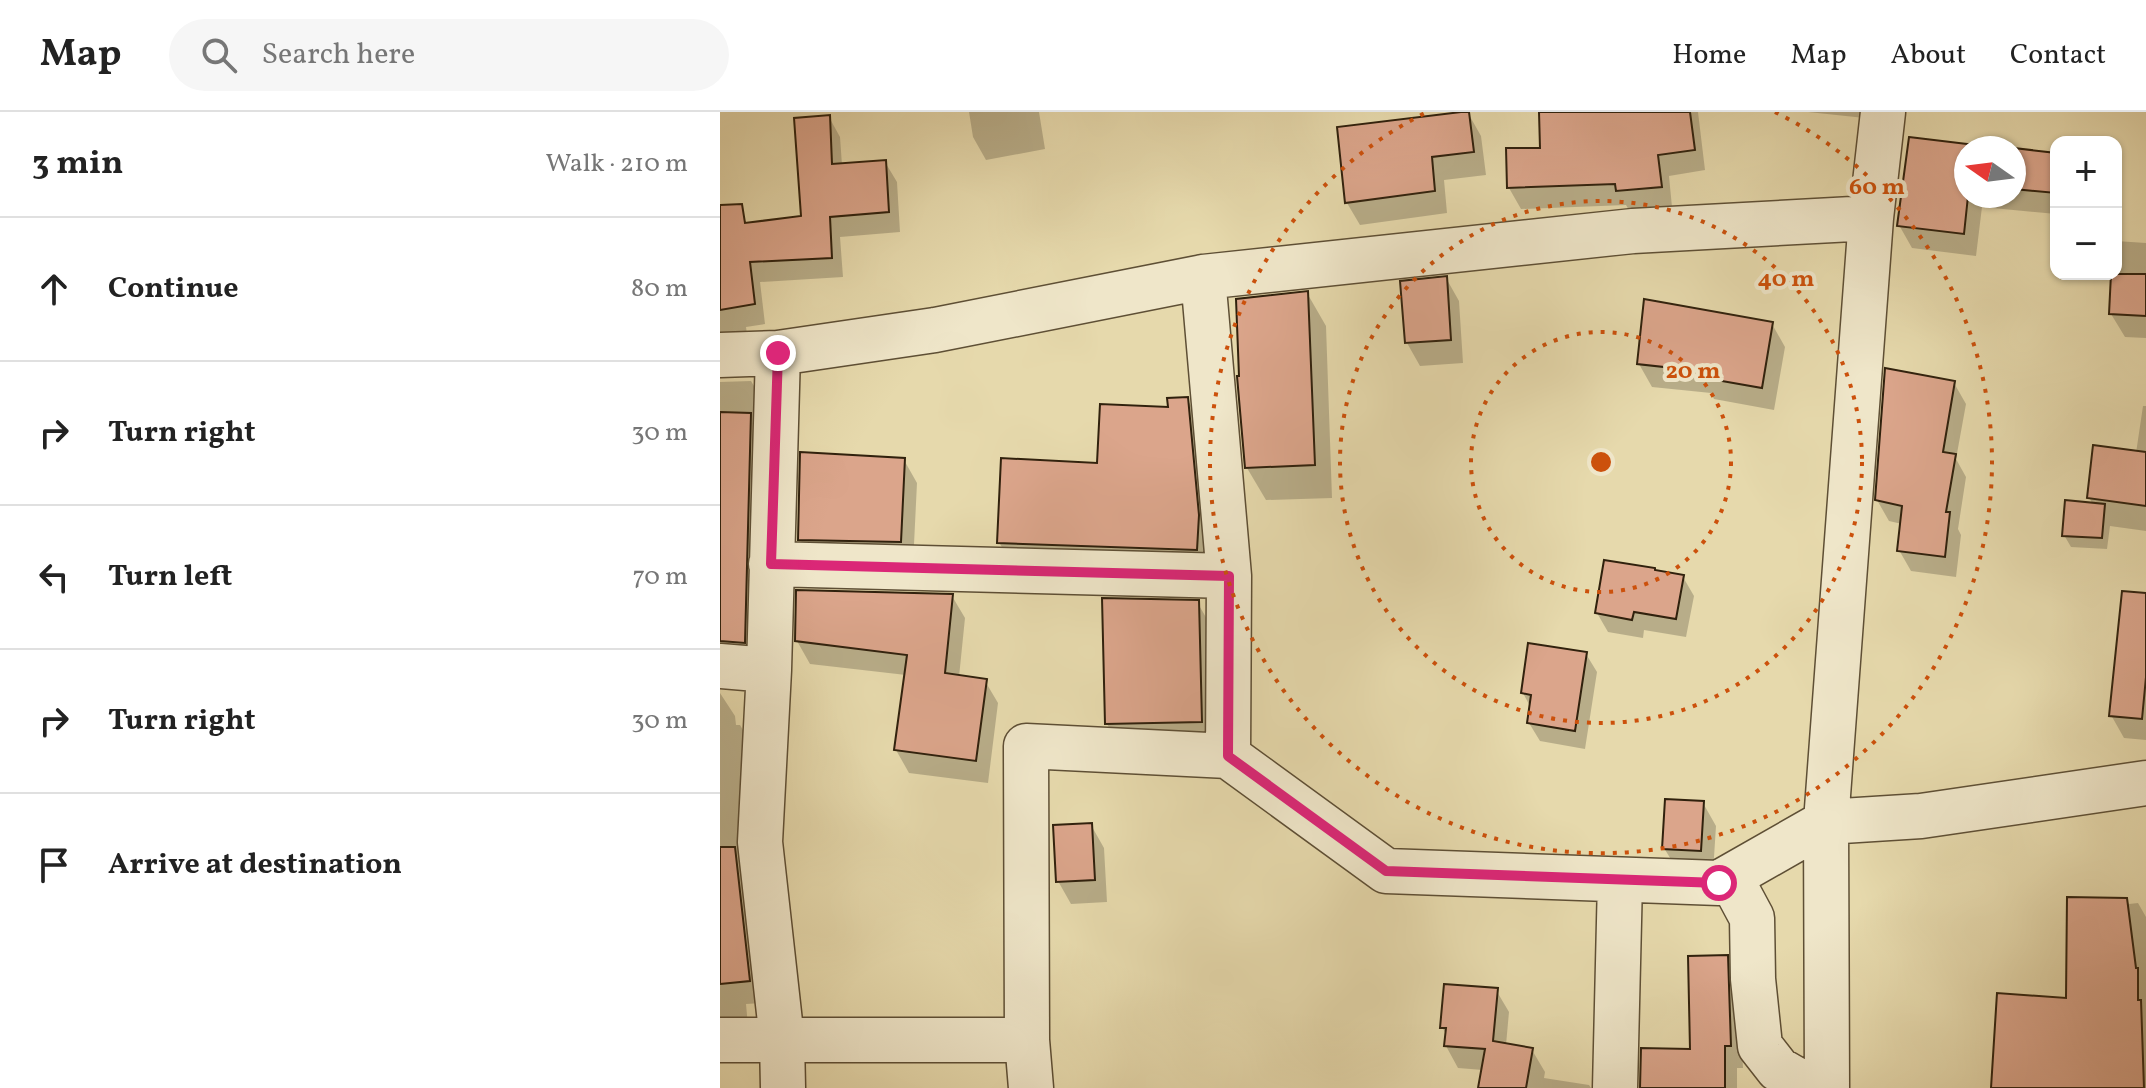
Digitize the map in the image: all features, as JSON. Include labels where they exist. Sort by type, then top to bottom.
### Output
[{"type":"street","points":[[1827,1088],[1826,822],[1871,218],[1883,112]]},
{"type":"street","points":[[720,355],[778,353],[935,330],[1203,277],[1633,231],[1871,218]]},
{"type":"street","points":[[1203,277],[1229,576],[1228,756]]},
{"type":"street","points":[[778,353],[769,670],[760,842],[782,1040],[783,1088]]},
{"type":"street","points":[[771,564],[1229,576]]},
{"type":"street","points":[[720,666],[769,670]]},
{"type":"street","points":[[1031,1088],[1027,1040],[1026,746],[1228,756],[1386,871],[1620,880],[1719,883],[1826,822],[1921,816],[2146,783]]},
{"type":"street","points":[[1730,877],[1752,918],[1753,979],[1760,1046],[1778,1069],[1811,1088]]},
{"type":"street","points":[[1615,1088],[1620,880]]},
{"type":"street","points":[[720,1040],[1027,1040]]},
{"type":"building","points":[[1469,112],[1474,152],[1432,157],[1435,191],[1345,203],[1337,127]]},
{"type":"building","points":[[1539,112],[1690,112],[1695,150],[1658,155],[1662,187],[1616,191],[1615,184],[1507,188],[1506,148],[1540,148]]},
{"type":"building","points":[[830,115],[832,164],[886,160],[889,212],[830,217],[832,258],[750,262],[755,304],[720,310],[720,205],[742,204],[745,223],[801,216],[794,118]]},
{"type":"building","points":[[1909,137],[1954,142],[1954,208],[1967,208],[1964,234],[1897,226]]},
{"type":"building","points":[[2026,149],[2050,152],[2050,192],[2026,190]]},
{"type":"building","points":[[2122,274],[2146,274],[2146,316],[2109,314],[2111,280],[2122,280]]},
{"type":"building","points":[[1447,276],[1451,340],[1405,343],[1400,281]]},
{"type":"building","points":[[1308,291],[1315,465],[1245,468],[1237,376],[1236,299]]},
{"type":"building","points":[[1644,299],[1773,322],[1762,388],[1699,377],[1700,371],[1637,364]]},
{"type":"building","points":[[1885,368],[1955,381],[1943,452],[1956,454],[1946,512],[1950,512],[1945,557],[1897,551],[1902,506],[1875,500]]},
{"type":"building","points":[[1188,397],[1199,515],[1197,550],[997,543],[1001,458],[1097,463],[1100,404],[1168,407],[1167,398]]},
{"type":"building","points":[[720,412],[751,413],[745,643],[720,641]]},
{"type":"building","points":[[2093,445],[2146,452],[2146,506],[2087,498]]},
{"type":"building","points":[[800,452],[905,458],[901,542],[798,540]]},
{"type":"building","points":[[2065,500],[2105,504],[2102,538],[2062,536]]},
{"type":"building","points":[[1604,560],[1684,575],[1676,619],[1634,612],[1632,620],[1595,613]]},
{"type":"building","points":[[796,590],[953,594],[945,673],[987,679],[976,761],[894,750],[907,655],[795,641]]},
{"type":"building","points":[[2122,591],[2146,593],[2146,677],[2142,719],[2109,716]]},
{"type":"building","points":[[1102,598],[1199,600],[1202,722],[1105,724]]},
{"type":"building","points":[[1528,643],[1587,652],[1575,731],[1527,723],[1531,695],[1521,693]]},
{"type":"building","points":[[1665,799],[1704,801],[1701,851],[1662,849]]},
{"type":"building","points":[[1092,823],[1095,880],[1056,882],[1053,825]]},
{"type":"building","points":[[720,847],[735,847],[750,981],[720,984]]},
{"type":"building","points":[[2067,897],[2127,898],[2138,968],[2138,1000],[2141,1000],[2144,1088],[1991,1088],[1997,993],[2066,998]]},
{"type":"building","points":[[1728,955],[1731,1046],[1725,1046],[1725,1088],[1640,1088],[1641,1048],[1690,1049],[1688,956]]},
{"type":"building","points":[[1444,984],[1498,988],[1493,1041],[1533,1048],[1526,1088],[1478,1088],[1485,1049],[1444,1046],[1446,1028],[1440,1028]]},
{"type":"route","points":[[778,353],[771,564],[1229,576],[1228,756],[1386,871],[1719,883]]}]
